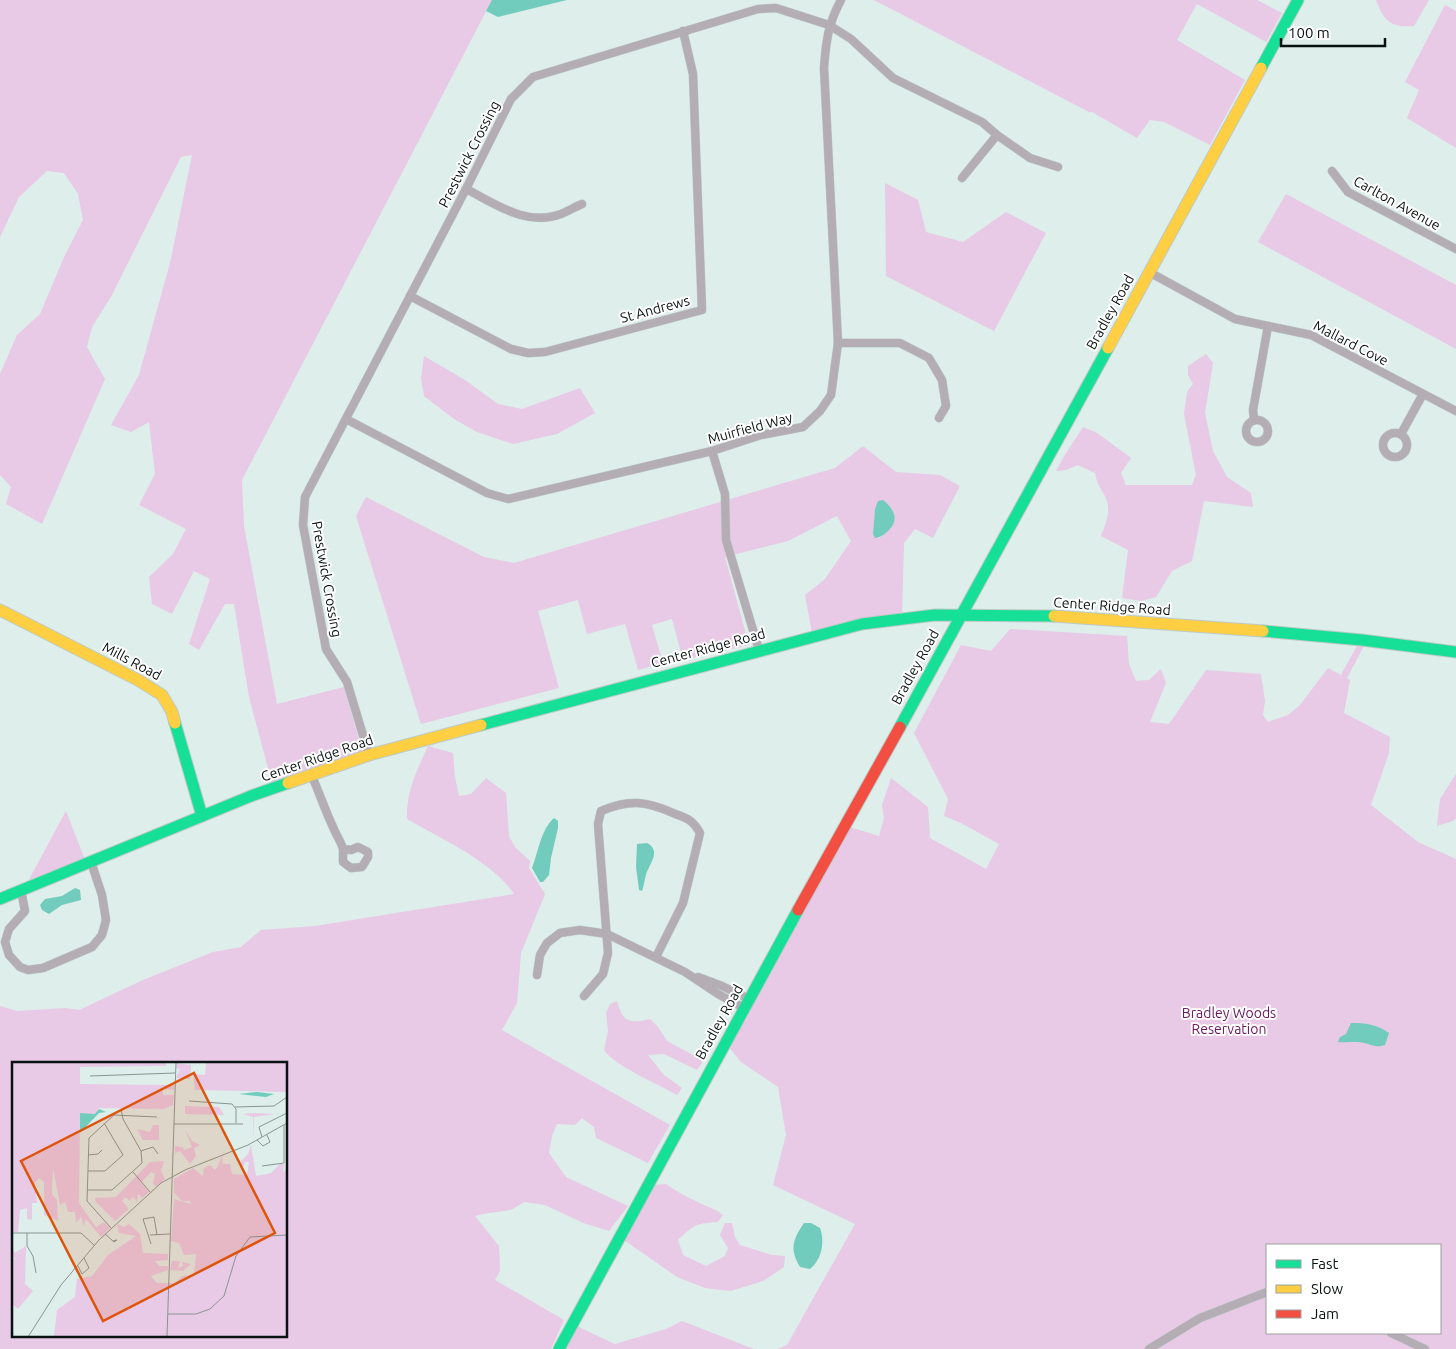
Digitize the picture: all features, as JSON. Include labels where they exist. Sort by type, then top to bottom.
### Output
[{"type":"street","name":"Muirfield Way","points":[[346,419],[487,493],[508,499],[712,451],[761,435],[803,427],[820,411],[831,394],[838,343],[824,68],[826,37],[829,25],[841,0]]},
{"type":"street","name":"Bradley Road","points":[[559,1349],[746,1004],[1298,0]]},
{"type":"street","name":"Prestwick Crossing","points":[[369,755],[347,682],[326,649],[302,526],[305,497],[466,189],[510,99],[533,77],[758,9],[776,8],[829,25],[851,39],[892,78],[982,122],[1030,158],[1058,167]]},
{"type":"street","name":"St Andrews","points":[[410,296],[511,349],[528,353],[545,352],[702,310],[693,74],[683,31]]},
{"type":"street","points":[[962,178],[997,135]]},
{"type":"street","name":"Carlton Avenue","points":[[1332,171],[1348,192],[1456,249]]},
{"type":"street","points":[[466,189],[516,215],[538,218],[560,214],[582,204]]},
{"type":"street","name":"Mallard Cove","points":[[1149,272],[1235,319],[1311,335],[1456,411]]},
{"type":"street","points":[[1254,420],[1253,410],[1268,326]]},
{"type":"street","points":[[838,343],[900,343],[929,358],[942,380],[946,406],[939,418]]},
{"type":"street","points":[[1401,434],[1423,394]]},
{"type":"street","points":[[712,451],[725,494],[726,540],[759,650]]},
{"type":"street","name":"Mills Road","points":[[0,610],[138,680],[162,695],[172,712],[202,816]]},
{"type":"street","name":"Center Ridge Road","points":[[0,899],[202,816],[311,774],[369,755],[862,624],[935,615],[1068,616],[1362,640],[1456,652]]},
{"type":"street","points":[[311,774],[340,839],[343,850]]},
{"type":"street","points":[[584,996],[603,974],[608,953],[599,816],[602,811],[615,805],[632,802],[658,806],[692,821],[700,833],[683,903],[656,957]]},
{"type":"street","points":[[21,890],[25,911],[7,932],[6,949],[11,959],[20,967],[28,970],[40,969],[88,949],[102,935],[106,924],[103,899],[91,862]]},
{"type":"street","points":[[536,975],[540,956],[547,943],[560,933],[580,930],[607,934],[685,972],[722,986],[746,1004]]},
{"type":"street","points":[[1149,1349],[1200,1318],[1266,1292]]},
{"type":"street","points":[[1393,1334],[1425,1349]]},
{"type":"green space","points":[[0,0],[492,0],[242,480],[244,526],[277,704],[344,687],[363,753],[272,783],[249,697],[234,604],[225,604],[199,650],[189,644],[210,579],[194,571],[172,614],[152,604],[149,577],[173,554],[186,529],[139,505],[155,474],[149,422],[131,432],[111,425],[139,375],[170,263],[192,155],[181,157],[112,295],[92,327],[87,347],[105,379],[42,524],[6,504],[11,487],[0,475],[0,374],[17,335],[40,314],[65,255],[83,220],[78,194],[64,173],[47,171],[19,197],[0,237]]},
{"type":"green space","points":[[874,0],[1257,0],[1282,13],[1266,42],[1197,4],[1177,40],[1245,80],[1210,145],[1164,122],[1150,120],[1137,138],[1092,112]]},
{"type":"green space","points":[[1376,0],[1429,0],[1414,26],[1399,26],[1385,18]]},
{"type":"green space","points":[[1445,5],[1456,11],[1456,148],[1407,118],[1419,90],[1405,82]]},
{"type":"green space","points":[[885,183],[918,200],[926,232],[963,242],[1006,212],[1046,233],[994,331],[886,276]]},
{"type":"green space","points":[[1286,194],[1456,285],[1456,349],[1258,242]]},
{"type":"green space","points":[[1206,354],[1213,363],[1205,413],[1213,451],[1227,477],[1251,493],[1253,507],[1204,501],[1192,561],[1172,571],[1156,597],[1141,601],[1122,598],[1128,550],[1101,536],[1108,516],[1108,506],[1095,473],[1078,465],[1066,470],[1056,471],[1083,427],[1097,433],[1131,458],[1121,473],[1126,485],[1192,485],[1196,475],[1184,414],[1187,392],[1193,384],[1188,375],[1188,366]]},
{"type":"green space","points":[[424,356],[465,380],[498,404],[522,409],[580,388],[595,413],[557,434],[513,444],[477,432],[454,419],[424,396],[421,378]]},
{"type":"green space","points":[[863,446],[896,472],[940,475],[960,486],[933,538],[915,529],[904,543],[902,615],[812,633],[805,595],[825,579],[851,541],[837,516],[788,541],[725,557],[749,645],[683,660],[672,619],[652,625],[663,663],[638,670],[625,624],[587,634],[578,600],[538,611],[559,688],[421,724],[356,516],[366,497],[484,557],[514,563],[835,468]],"holes":[[[875,509],[887,532],[879,538],[873,534]]]},
{"type":"green space","name":"Bradley Woods Reservation","points":[[1010,629],[1127,636],[1129,664],[1136,681],[1149,680],[1161,669],[1166,683],[1150,722],[1169,724],[1206,670],[1261,674],[1265,701],[1263,715],[1268,722],[1288,715],[1300,705],[1328,668],[1341,675],[1359,642],[1366,642],[1347,678],[1350,680],[1344,713],[1390,737],[1389,753],[1371,805],[1418,842],[1456,859],[1456,1349],[778,1349],[787,1345],[855,1224],[773,1185],[786,1135],[778,1087],[741,1062],[729,1047],[850,827],[879,836],[884,818],[882,805],[891,778],[928,807],[930,838],[986,869],[999,844],[944,816],[948,799],[914,733],[961,645],[991,651]]},
{"type":"green space","points":[[428,746],[453,753],[459,796],[471,794],[486,778],[506,793],[509,836],[515,847],[530,861],[529,868],[545,894],[521,953],[517,1003],[502,1030],[670,1125],[648,1163],[596,1138],[594,1127],[582,1118],[575,1125],[557,1124],[552,1136],[549,1153],[566,1177],[628,1206],[609,1231],[583,1223],[545,1205],[524,1202],[511,1210],[475,1216],[499,1246],[500,1271],[495,1280],[564,1320],[551,1349],[0,1349],[0,1006],[17,1011],[65,1008],[79,1010],[143,980],[213,952],[241,947],[261,930],[315,926],[514,894],[505,882],[480,861],[407,819],[408,800],[416,773]]},
{"type":"green space","points":[[1456,774],[1456,818],[1453,821],[1437,826],[1440,799]]},
{"type":"green space","points":[[66,811],[85,860],[29,880],[32,874]]},
{"type":"green space","points":[[617,1001],[627,1020],[650,1019],[667,1041],[693,1055],[701,1055],[702,1063],[697,1070],[664,1054],[648,1055],[664,1075],[682,1088],[677,1095],[617,1062],[604,1050],[608,1031],[606,1013],[610,1004]]},
{"type":"green space","points":[[666,1184],[723,1215],[718,1222],[700,1224],[692,1228],[678,1240],[683,1255],[706,1266],[725,1256],[728,1248],[720,1235],[725,1223],[732,1223],[735,1237],[740,1245],[772,1255],[785,1256],[784,1267],[763,1281],[731,1291],[705,1288],[677,1277],[624,1240],[653,1185]]},
{"type":"green space","points":[[682,1321],[754,1349],[559,1349],[572,1324],[615,1344],[666,1329]]},
{"type":"shaded area","points":[[492,0],[567,0],[498,17],[486,11]]},
{"type":"shaded area","points":[[883,500],[892,510],[895,518],[892,526],[886,533],[881,537],[875,538],[873,534],[875,509],[878,501]]},
{"type":"shaded area","points":[[554,818],[558,821],[558,828],[549,875],[543,882],[540,882],[532,868],[546,828]]},
{"type":"shaded area","points":[[647,843],[654,850],[654,854],[642,891],[639,890],[636,867],[637,844]]},
{"type":"shaded area","points":[[75,888],[80,890],[81,900],[62,905],[49,914],[42,910],[40,905],[45,899],[62,896]]},
{"type":"shaded area","points":[[1351,1023],[1371,1025],[1389,1033],[1385,1045],[1377,1046],[1361,1042],[1338,1042],[1340,1037],[1346,1034]]},
{"type":"shaded area","points":[[804,1223],[811,1223],[820,1228],[822,1239],[820,1255],[810,1269],[800,1267],[794,1255],[795,1239]]},
{"type":"traffic: fast","points":[[1261,68],[1298,0]]},
{"type":"traffic: fast","points":[[900,727],[1108,348]]},
{"type":"traffic: fast","points":[[481,725],[862,624],[935,615],[1054,616]]},
{"type":"traffic: fast","points":[[1263,631],[1362,640],[1456,652]]},
{"type":"traffic: fast","points":[[175,723],[202,816]]},
{"type":"traffic: fast","points":[[0,899],[251,796],[288,783]]},
{"type":"traffic: fast","points":[[559,1349],[798,910]]},
{"type":"traffic: slow","points":[[1108,348],[1261,68]]},
{"type":"traffic: slow","points":[[0,610],[138,680],[162,695],[172,712],[175,723]]},
{"type":"traffic: slow","points":[[1054,616],[1263,631]]},
{"type":"traffic: slow","points":[[288,783],[369,755],[481,725]]},
{"type":"traffic: jam","points":[[798,910],[900,727]]}]
